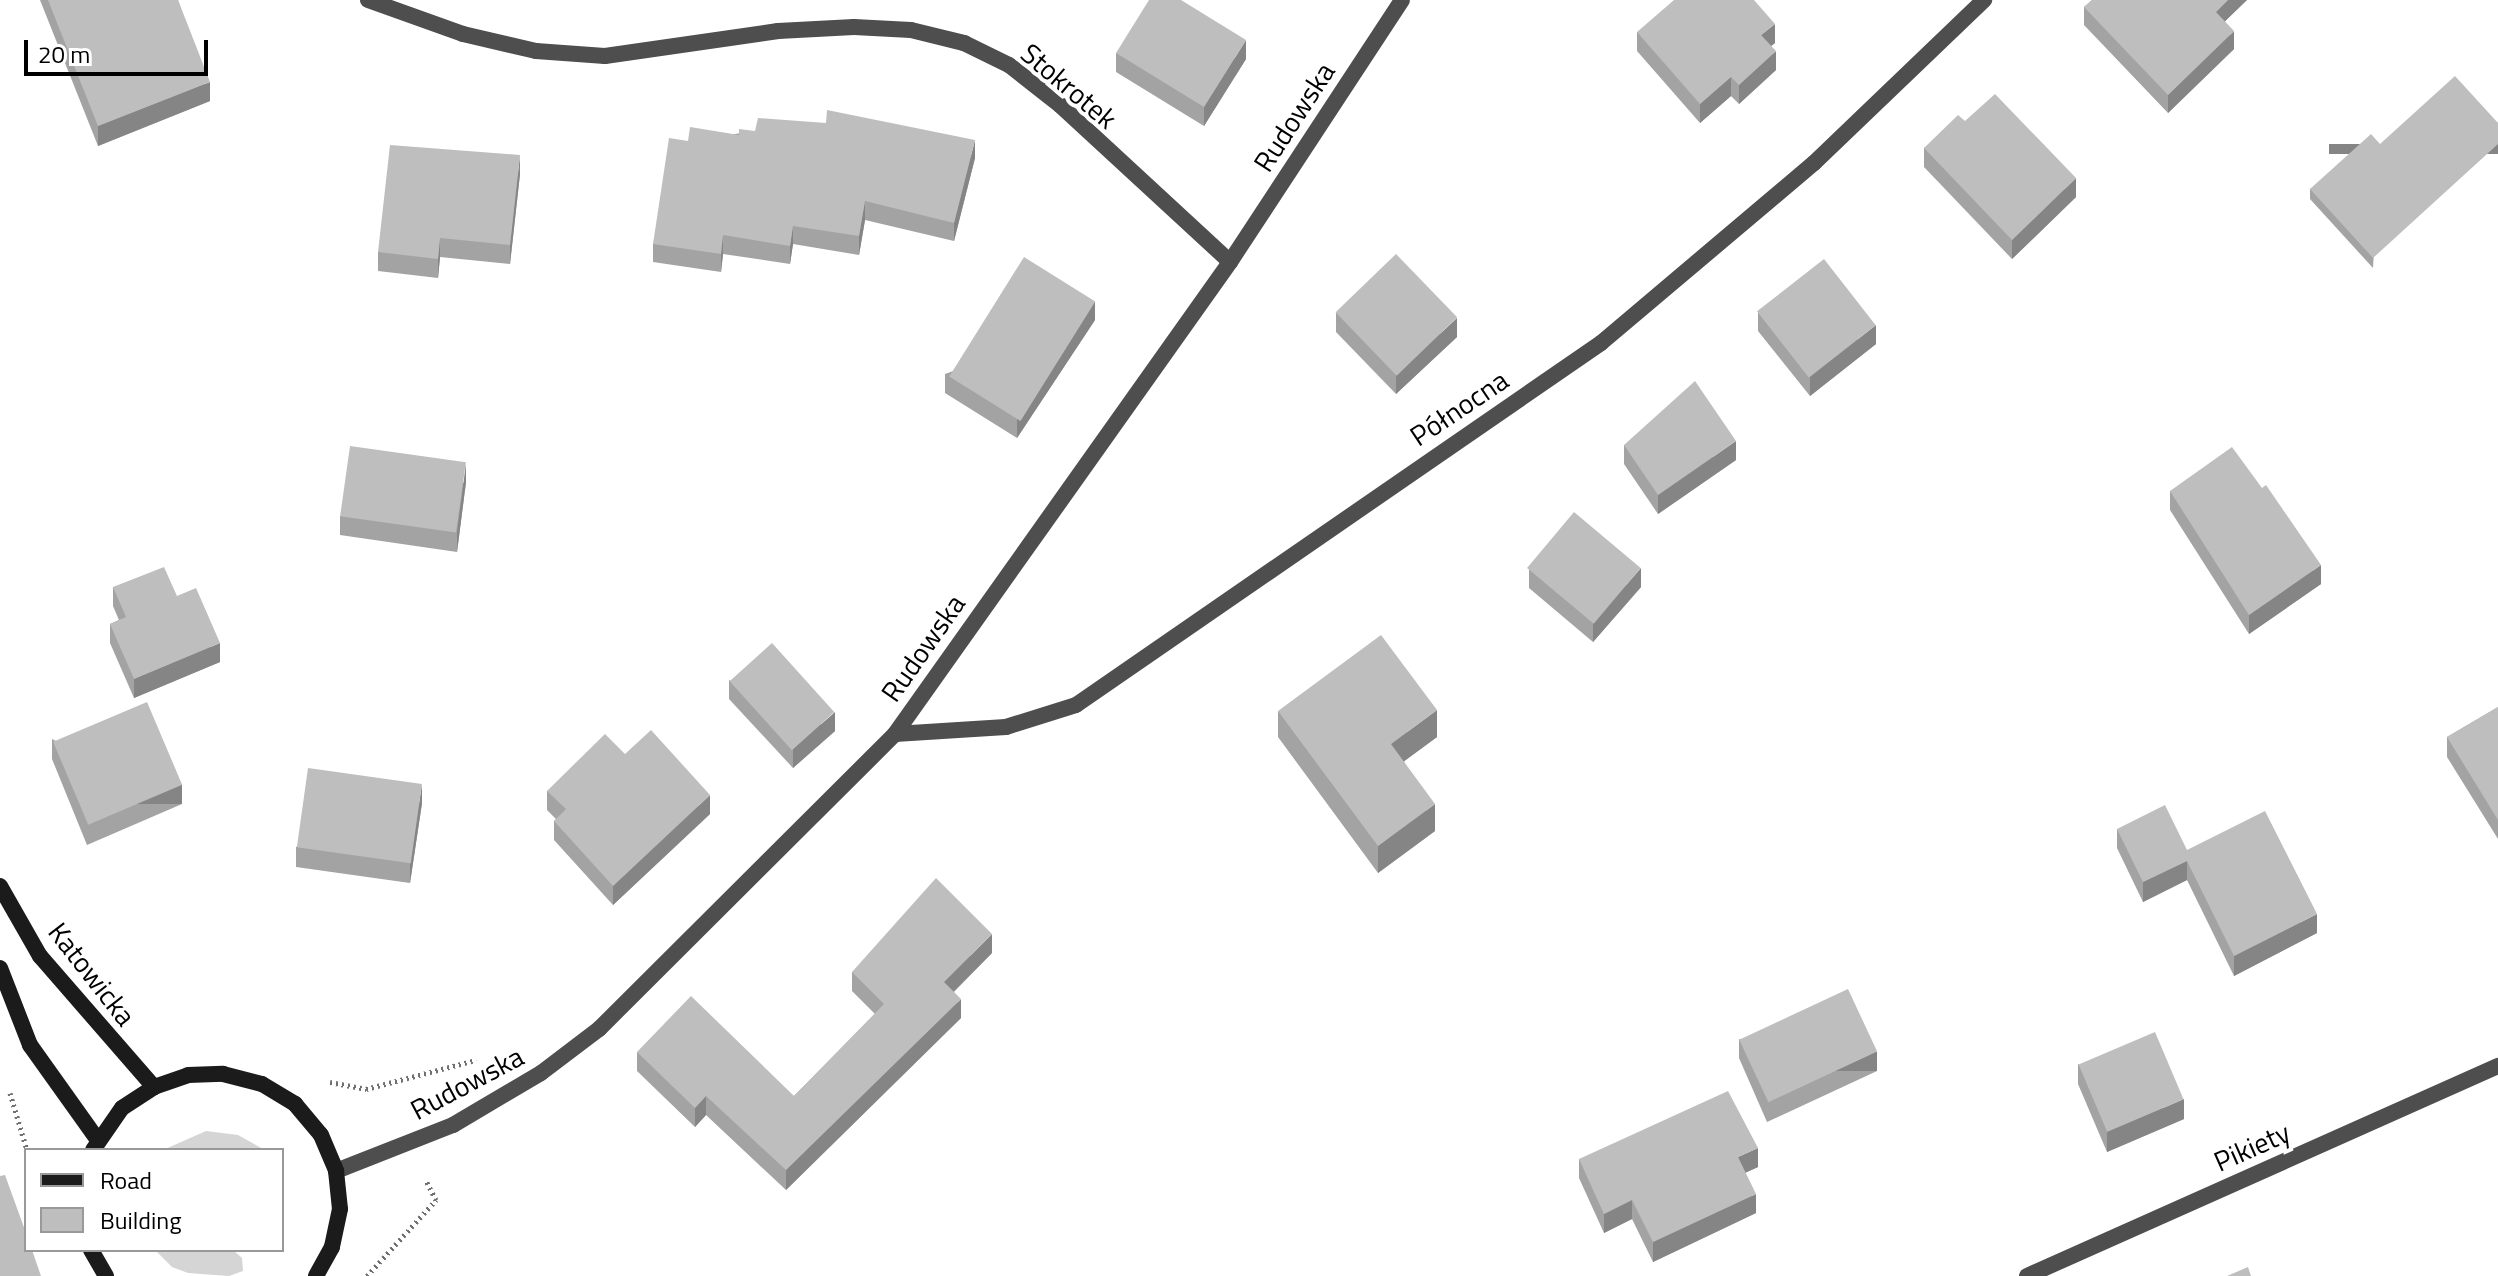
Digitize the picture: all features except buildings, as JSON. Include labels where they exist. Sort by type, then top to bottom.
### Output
[{"type":"main road","name":"Katowicka","points":[[0,886],[40,956],[154,1087]]},
{"type":"main road","points":[[0,968],[30,1045],[95,1145],[122,1108],[154,1087],[188,1075],[211,1075],[262,1084],[295,1104],[321,1135],[336,1171],[337,1222],[332,1247],[316,1276]]},
{"type":"main road","points":[[92,1252],[106,1276]]},
{"type":"street","name":"Stokrotek","points":[[368,0],[463,34],[536,51],[605,56],[778,31],[854,27],[911,30],[964,43],[1009,65],[1060,105],[1230,262]]},
{"type":"street","name":"Rudowska","points":[[336,1171],[410,1142],[501,1098],[599,1029],[895,734],[1230,262],[1402,0]]},
{"type":"street","name":"Północna","points":[[895,734],[1006,727],[1076,705],[1601,343],[1814,163],[1984,0]]},
{"type":"street","name":"Pikiety","points":[[2027,1276],[2498,1066]]},
{"type":"path","points":[[400,1084],[483,1058]]},
{"type":"path","points":[[10,1093],[26,1148]]},
{"type":"path","points":[[367,1276],[436,1200],[410,1142]]},
{"type":"shaded area","points":[[206,1131],[238,1135],[261,1148],[168,1148]]},
{"type":"shaded area","points":[[157,1252],[235,1252],[242,1258],[243,1271],[229,1276],[188,1273],[172,1267]]}]
